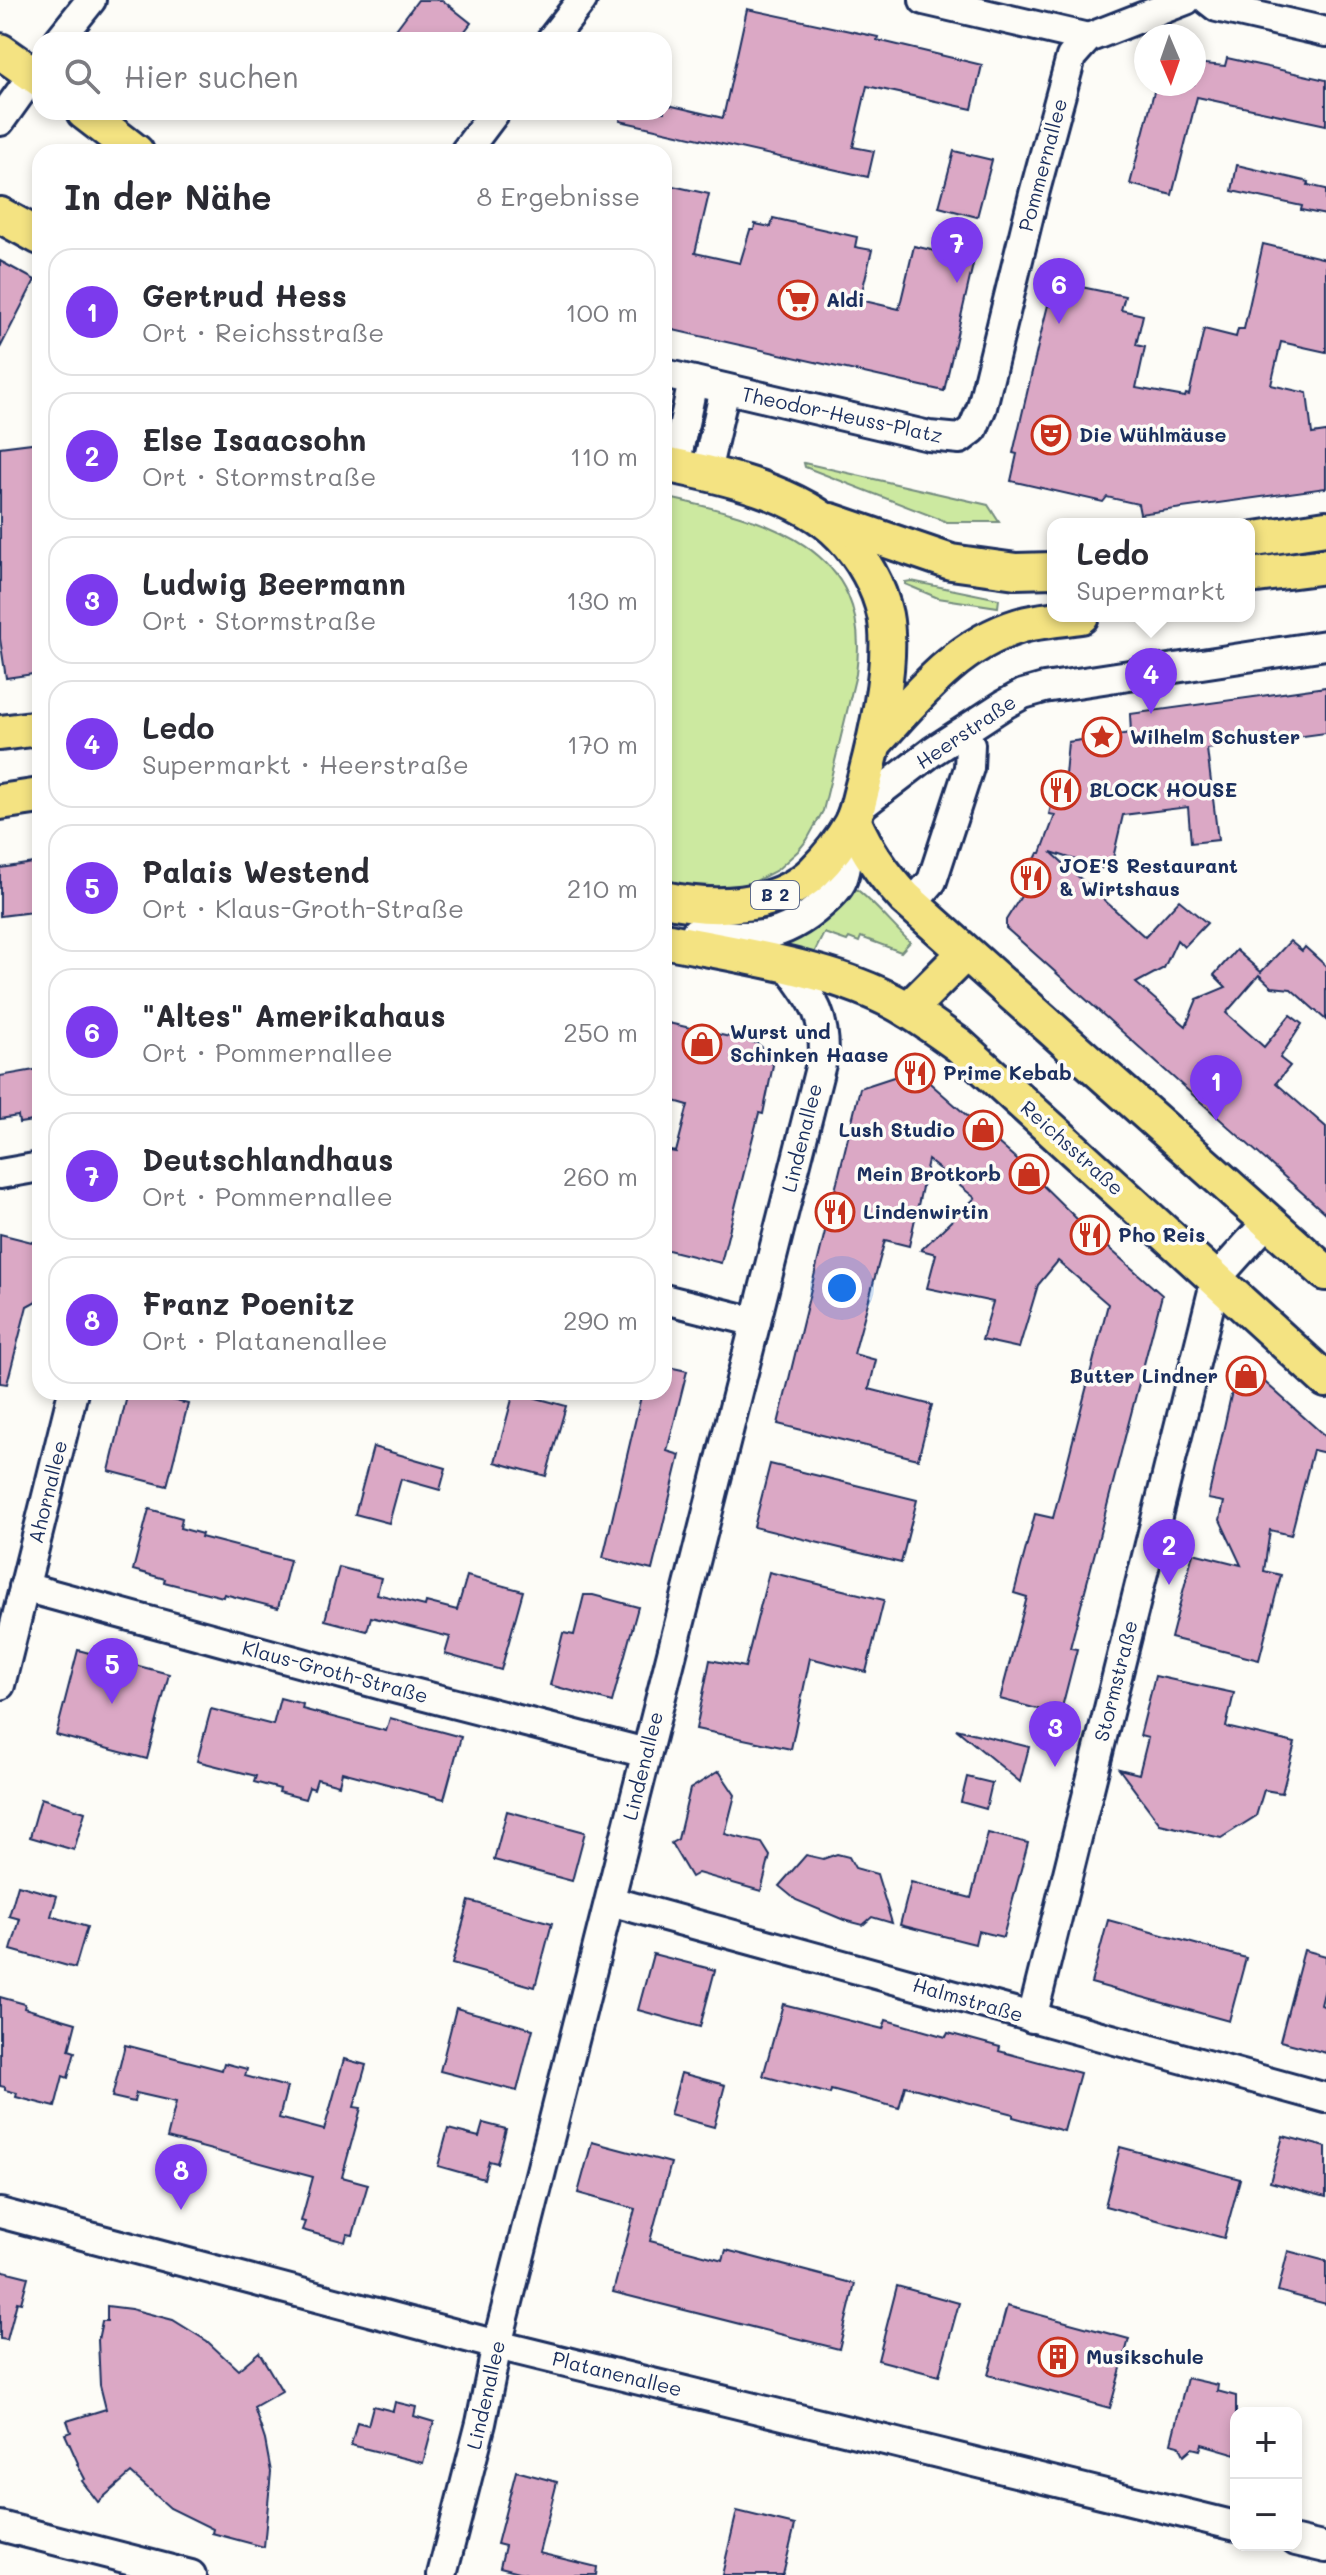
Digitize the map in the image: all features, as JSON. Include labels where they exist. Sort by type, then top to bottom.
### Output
[{"type":"main road","points":[[0,51],[32,69]]},
{"type":"main road","points":[[94,120],[126,144]]},
{"type":"main road","points":[[0,215],[32,233]]},
{"type":"main road","points":[[682,467],[766,492],[823,518],[951,562],[1016,571],[1047,570]]},
{"type":"main road","points":[[823,518],[843,536],[864,565],[877,589],[885,618],[884,678],[875,742]]},
{"type":"main road","points":[[1255,539],[1326,528]]},
{"type":"main road","points":[[1255,575],[1326,566]]},
{"type":"main road","name":"B 2","points":[[672,900],[706,906],[747,903],[790,888],[813,872],[853,818],[875,742],[935,676],[999,633],[1023,624],[1047,621]]},
{"type":"main road","points":[[0,733],[32,729]]},
{"type":"main road","points":[[0,802],[32,797]]},
{"type":"main road","points":[[853,818],[866,849],[885,876],[912,904],[1326,1273]]},
{"type":"main road","points":[[672,942],[788,966]]},
{"type":"main road","points":[[908,1010],[965,953]]},
{"type":"main road","name":"Reichsstraße","points":[[788,966],[865,988],[908,1010],[959,1045],[1326,1380]]},
{"type":"street","points":[[65,32],[91,0]]},
{"type":"street","points":[[557,32],[582,0]]},
{"type":"street","points":[[924,0],[1088,38],[1186,0]]},
{"type":"street","points":[[1208,0],[1217,7],[1326,32]]},
{"type":"street","name":"Pommernallee","points":[[960,439],[973,429],[982,407],[1071,57],[1088,38]]},
{"type":"street","points":[[0,121],[32,79]]},
{"type":"street","points":[[471,144],[489,120]]},
{"type":"street","name":"Theodor-Heuss-Platz","points":[[672,376],[929,436],[960,439]]},
{"type":"street","points":[[682,467],[693,381]]},
{"type":"street","name":"Theodor-Heuss-Platz","points":[[682,467],[725,389]]},
{"type":"street","name":"Heerstraße","points":[[853,818],[933,751],[1005,704],[1034,690],[1326,645]]},
{"type":"street","points":[[912,904],[932,881],[969,768],[970,744],[963,733]]},
{"type":"street","points":[[672,927],[733,936],[774,934],[789,929],[835,893],[844,876],[853,818]]},
{"type":"street","name":"Lindenallee","points":[[442,2575],[481,2423],[497,2345],[824,1052],[824,1028],[817,1006],[788,966]]},
{"type":"street","points":[[0,1174],[32,1168]]},
{"type":"street","name":"Stormstraße","points":[[1032,2018],[1216,1279],[1268,1221]]},
{"type":"street","points":[[672,1301],[756,1322]]},
{"type":"street","name":"Ahornallee","points":[[0,1685],[71,1400]]},
{"type":"street","name":"Klaus-Groth-Straße","points":[[24,1587],[646,1753]]},
{"type":"street","name":"Halmstraße","points":[[610,1901],[1326,2098]]},
{"type":"street","name":"Platanenallee","points":[[0,2213],[497,2345],[1230,2525]]},
{"type":"street","points":[[0,2526],[191,2575]]},
{"type":"street","points":[[1302,2542],[1326,2548]]},
{"type":"green space","points":[[804,463],[988,505],[999,522],[947,522],[805,467]]},
{"type":"green space","points":[[672,499],[739,516],[805,545],[830,567],[848,595],[857,630],[856,674],[823,811],[807,840],[777,870],[754,882],[727,890],[705,891],[672,885]]},
{"type":"green space","points":[[911,581],[999,599],[998,607],[938,598],[905,584]]},
{"type":"green space","points":[[853,887],[910,942],[901,952],[861,937],[859,942],[849,938],[847,941],[824,933],[812,957],[780,947],[781,943]]},
{"type":"building","points":[[418,0],[442,0],[471,23],[464,32],[394,32]]},
{"type":"building","points":[[747,9],[878,37],[877,40],[982,65],[972,109],[867,86],[853,147],[874,151],[868,177],[620,121],[672,120],[672,106],[723,118]]},
{"type":"building","points":[[1227,58],[1326,80],[1326,125],[1197,97],[1172,195],[1130,184],[1153,96],[1206,96],[1206,64],[1225,66]]},
{"type":"building","points":[[954,151],[992,160],[977,217],[939,207]]},
{"type":"building","points":[[1237,165],[1326,189],[1326,215],[1301,210],[1302,206],[1232,191]]},
{"type":"building","points":[[672,186],[709,194],[695,253],[740,263],[750,230],[754,230],[755,224],[771,227],[773,218],[857,237],[855,247],[872,250],[860,300],[899,309],[914,246],[974,260],[944,391],[672,330]]},
{"type":"building","points":[[1263,244],[1326,259],[1326,352],[1281,342],[1271,385],[1307,393],[1312,434],[1326,432],[1326,488],[1140,514],[1138,504],[1107,497],[1103,502],[1011,481],[1017,454],[1013,453],[1048,305],[1051,306],[1057,282],[1125,296],[1121,310],[1143,315],[1136,345],[1145,347],[1136,388],[1185,397],[1189,395],[1204,329],[1236,337],[1238,329],[1244,329]]},
{"type":"building","points":[[0,261],[32,278],[32,286],[0,348]]},
{"type":"building","points":[[32,443],[32,674],[6,678],[0,639],[0,447]]},
{"type":"building","points":[[1326,687],[1326,733],[1207,749],[1218,840],[1191,843],[1188,807],[1123,815],[1110,871],[1051,852],[1145,937],[1179,900],[1207,923],[1184,947],[1177,940],[1164,968],[1136,983],[1186,1026],[1197,999],[1226,987],[1214,975],[1236,950],[1261,972],[1290,941],[1302,951],[1305,947],[1326,966],[1326,1020],[1291,989],[1272,987],[1259,975],[1226,1013],[1264,1047],[1290,1015],[1302,1024],[1280,1058],[1290,1066],[1276,1083],[1326,1127],[1326,1214],[1006,928],[1006,920],[1023,893],[1020,891],[1038,853],[1041,853],[1055,815],[1049,814],[1059,775],[1065,775],[1068,742],[1131,733],[1130,714]]},
{"type":"building","points":[[32,863],[32,912],[0,916],[0,868]]},
{"type":"building","points":[[672,1024],[756,1043],[767,1051],[773,1065],[763,1114],[759,1113],[721,1263],[672,1251],[672,1151],[676,1152],[688,1105],[672,1100]]},
{"type":"building","points":[[32,1070],[32,1121],[19,1123],[18,1116],[0,1119],[0,1076]]},
{"type":"building","points":[[915,1070],[1162,1295],[1070,1648],[1077,1649],[1060,1715],[1000,1699],[1027,1597],[1014,1593],[1035,1514],[1053,1518],[1108,1304],[1058,1261],[1038,1285],[1019,1348],[982,1340],[993,1302],[927,1288],[936,1254],[921,1250],[975,1198],[928,1160],[909,1246],[885,1240],[854,1354],[876,1360],[869,1389],[932,1405],[918,1459],[778,1424],[860,1088]]},
{"type":"building","points":[[0,1234],[32,1242],[32,1303],[27,1306],[7,1384],[0,1383]]},
{"type":"building","points":[[672,1368],[687,1371],[667,1451],[680,1455],[652,1570],[603,1558],[640,1400],[672,1400]]},
{"type":"building","points":[[1245,1373],[1258,1376],[1326,1437],[1326,1453],[1313,1450],[1291,1535],[1270,1530],[1264,1571],[1281,1575],[1259,1660],[1171,1638],[1193,1553],[1241,1565],[1220,1520],[1224,1502],[1208,1499],[1232,1391]]},
{"type":"building","points":[[126,1400],[172,1400],[188,1404],[167,1486],[109,1471]]},
{"type":"building","points":[[512,1400],[544,1400],[566,1406],[546,1476],[495,1462]]},
{"type":"building","points":[[373,1447],[446,1468],[440,1490],[401,1479],[389,1523],[355,1514]]},
{"type":"building","points":[[770,1464],[917,1500],[901,1563],[754,1527]]},
{"type":"building","points":[[149,1509],[182,1518],[180,1528],[202,1534],[201,1537],[290,1560],[278,1608],[164,1582],[165,1579],[133,1570]]},
{"type":"building","points":[[339,1567],[381,1578],[377,1594],[425,1606],[426,1602],[457,1610],[467,1576],[523,1591],[501,1670],[445,1654],[450,1637],[371,1617],[367,1631],[325,1620]]},
{"type":"building","points":[[769,1572],[884,1600],[866,1672],[810,1658],[791,1749],[696,1729],[710,1660],[745,1667]]},
{"type":"building","points":[[584,1595],[638,1607],[612,1702],[550,1685],[563,1633],[574,1635]]},
{"type":"building","points":[[78,1650],[169,1674],[147,1759],[56,1735]]},
{"type":"building","points":[[1155,1676],[1234,1693],[1226,1727],[1295,1743],[1282,1793],[1264,1790],[1256,1816],[1221,1838],[1160,1824],[1119,1769],[1139,1774],[1148,1738],[1140,1736]]},
{"type":"building","points":[[280,1698],[303,1704],[302,1709],[386,1731],[390,1718],[461,1737],[444,1799],[342,1772],[339,1785],[317,1779],[314,1789],[309,1787],[305,1799],[254,1782],[256,1776],[197,1761],[211,1709],[273,1725]]},
{"type":"building","points":[[956,1729],[1029,1747],[1020,1782]]},
{"type":"building","points":[[719,1771],[735,1795],[725,1834],[762,1843],[770,1856],[761,1891],[698,1873],[691,1877],[671,1843],[678,1839],[690,1789]]},
{"type":"building","points":[[967,1777],[992,1783],[986,1809],[961,1802]]},
{"type":"building","points":[[41,1798],[85,1812],[74,1850],[30,1837]]},
{"type":"building","points":[[507,1811],[585,1832],[572,1881],[494,1860]]},
{"type":"building","points":[[988,1833],[1028,1843],[1003,1937],[978,1931],[975,1944],[900,1925],[911,1882],[971,1898]]},
{"type":"building","points":[[837,1854],[849,1857],[855,1868],[877,1874],[892,1923],[872,1917],[863,1925],[844,1920],[796,1900],[779,1886],[806,1855],[823,1859]]},
{"type":"building","points":[[18,1885],[57,1896],[51,1916],[87,1927],[75,1968],[11,1950],[20,1919],[9,1916]]},
{"type":"building","points":[[469,1901],[552,1923],[535,1987],[452,1964]]},
{"type":"building","points":[[1108,1920],[1246,1958],[1229,2021],[1091,1983]]},
{"type":"building","points":[[1304,1950],[1326,1956],[1326,1985],[1321,2005],[1326,2007],[1326,2053],[1280,2041]]},
{"type":"building","points":[[653,1954],[715,1970],[700,2027],[638,2010]]},
{"type":"building","points":[[0,1997],[25,2004],[24,2008],[76,2023],[69,2050],[75,2052],[68,2078],[63,2076],[55,2107],[16,2097],[17,2093],[0,2086]]},
{"type":"building","points":[[783,2004],[883,2029],[886,2020],[946,2037],[948,2033],[1000,2047],[999,2051],[1080,2073],[1064,2131],[1013,2117],[1013,2114],[905,2086],[899,2108],[763,2076]]},
{"type":"building","points":[[456,2008],[533,2029],[517,2091],[440,2071]]},
{"type":"building","points":[[125,2045],[222,2070],[224,2063],[247,2069],[245,2076],[287,2087],[279,2118],[324,2130],[344,2059],[366,2065],[354,2107],[361,2108],[342,2177],[368,2184],[353,2235],[347,2234],[345,2242],[302,2230],[305,2222],[301,2221],[313,2177],[167,2138],[176,2102],[136,2093],[134,2102],[112,2097]]},
{"type":"building","points":[[681,2073],[725,2085],[714,2127],[670,2115]]},
{"type":"building","points":[[483,2123],[506,2129],[497,2163],[489,2161],[484,2179],[438,2166],[448,2129],[479,2137]]},
{"type":"building","points":[[1283,2136],[1326,2147],[1326,2197],[1270,2182]]},
{"type":"building","points":[[592,2142],[671,2163],[650,2241],[723,2260],[726,2250],[855,2284],[839,2349],[613,2292],[635,2209],[578,2193]]},
{"type":"building","points":[[1120,2147],[1240,2179],[1224,2238],[1105,2206]]},
{"type":"building","points":[[1288,2251],[1326,2261],[1326,2304],[1278,2291]]},
{"type":"building","points":[[0,2270],[28,2277],[21,2303],[17,2302],[7,2340],[0,2339]]},
{"type":"building","points":[[897,2286],[959,2303],[939,2376],[878,2360]]},
{"type":"building","points":[[107,2306],[173,2320],[207,2341],[238,2370],[259,2352],[282,2391],[254,2407],[271,2472],[264,2547],[212,2533],[213,2529],[170,2508],[131,2473],[98,2502],[82,2481],[85,2479],[65,2434],[71,2432],[67,2421],[106,2409],[100,2385],[98,2340],[102,2321],[107,2321]]},
{"type":"building","name":"Musikschule","points":[[1007,2306],[1129,2339],[1110,2408],[988,2375]]},
{"type":"building","points":[[1187,2378],[1218,2385],[1217,2391],[1236,2396],[1236,2407],[1230,2407],[1230,2452],[1202,2444],[1200,2450],[1192,2448],[1184,2455],[1179,2445],[1171,2443]]},
{"type":"building","points":[[395,2402],[416,2407],[414,2416],[434,2422],[423,2463],[351,2445],[357,2422],[368,2425],[373,2406],[393,2411]]},
{"type":"building","points":[[516,2471],[557,2482],[539,2553],[597,2567],[596,2575],[531,2575],[500,2567],[505,2546],[497,2544]]},
{"type":"building","points":[[737,2511],[795,2525],[783,2575],[722,2575]]},
{"type":"place","name":"Deutschlandhaus","points":[[957,283]]},
{"type":"place","name":"Aldi","points":[[798,300]]},
{"type":"place","name":"\"Altes\" Amerikahaus","points":[[1059,324]]},
{"type":"place","name":"Die Wühlmäuse","points":[[1051,435]]},
{"type":"place","name":"Ledo","points":[[1151,714]]},
{"type":"place","name":"Wilhelm Schuster","points":[[1102,737]]},
{"type":"place","name":"BLOCK HOUSE","points":[[1061,790]]},
{"type":"place","name":"JOE'S Restaurant & Wirtshaus","points":[[1031,878]]},
{"type":"place","name":"Wurst und Schinken Haase","points":[[702,1044]]},
{"type":"place","name":"Prime Kebab","points":[[915,1073]]},
{"type":"place","name":"Gertrud Hess","points":[[1216,1121]]},
{"type":"place","name":"Lush Studio","points":[[983,1130]]},
{"type":"place","name":"Mein Brotkorb","points":[[1029,1174]]},
{"type":"place","name":"Lindenwirtin","points":[[835,1212]]},
{"type":"place","name":"Pho Reis","points":[[1090,1235]]},
{"type":"place","name":"Butter Lindner","points":[[1246,1376]]},
{"type":"place","name":"Else Isaacsohn","points":[[1169,1585]]},
{"type":"place","name":"Palais Westend","points":[[112,1704]]},
{"type":"place","name":"Ludwig Beermann","points":[[1055,1767]]},
{"type":"place","name":"Franz Poenitz","points":[[181,2210]]},
{"type":"place","name":"Musikschule","points":[[1058,2357]]}]
